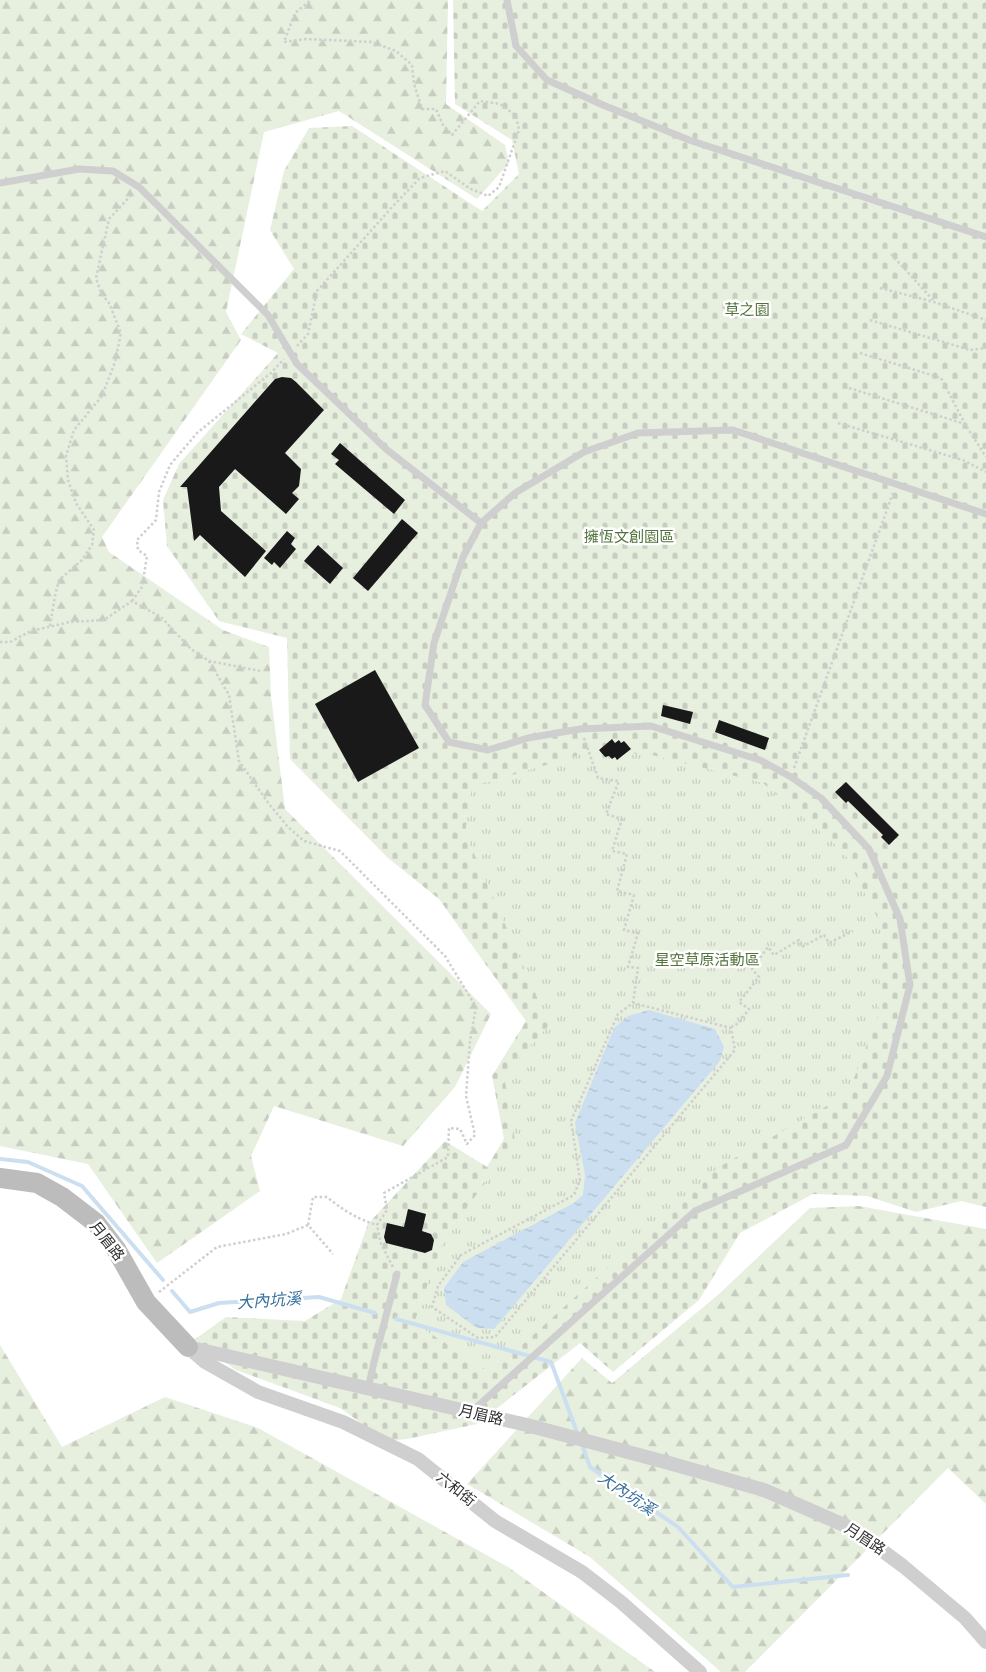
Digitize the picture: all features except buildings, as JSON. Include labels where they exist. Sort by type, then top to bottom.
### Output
[{"type":"street","name":"月眉路","points":[[0,1178],[37,1184],[62,1197],[96,1223],[116,1249],[146,1302],[188,1347],[527,1425],[764,1490],[853,1529],[903,1566],[965,1618],[986,1642]]},
{"type":"street","name":"六和街","points":[[188,1347],[205,1362],[258,1392],[343,1422],[418,1459],[495,1521],[582,1572],[622,1602],[700,1672]]},
{"type":"lane","points":[[506,0],[516,46],[547,80],[689,140],[986,237]]},
{"type":"lane","points":[[0,183],[79,169],[113,171],[139,187],[268,315],[296,364],[386,449],[481,523]]},
{"type":"lane","points":[[470,1412],[695,1211],[846,1146],[887,1076],[910,986],[900,919],[869,850],[820,798],[791,777],[760,760],[651,726],[580,729],[528,738],[488,750],[449,742],[425,705],[434,643],[463,558],[481,523],[515,493],[584,452],[638,433],[733,430],[986,514]]},
{"type":"lane","points":[[368,1389],[397,1274]]},
{"type":"path","points":[[0,642],[10,642],[31,631],[50,626],[70,622],[104,620],[132,601],[142,587],[146,556],[138,550],[137,540],[156,520],[159,492],[170,465],[197,433],[271,373],[308,334],[317,291],[420,178],[445,171],[469,188],[488,196],[499,187],[519,130],[516,116],[500,104],[480,101],[452,135],[443,125],[436,110],[422,109],[414,84],[412,66],[396,51],[372,42],[306,39],[284,42],[295,13],[311,0]]},
{"type":"path","points":[[50,626],[60,580],[81,561],[92,545],[94,530],[76,503],[68,480],[66,456],[74,430],[102,396],[115,362],[121,333],[109,303],[101,293],[96,278],[109,219],[139,187]]},
{"type":"path","points":[[891,254],[934,302]]},
{"type":"path","points":[[880,288],[934,302],[986,320]]},
{"type":"path","points":[[870,320],[970,350],[986,348]]},
{"type":"path","points":[[860,353],[941,378],[964,424],[986,457]]},
{"type":"path","points":[[849,388],[964,424]]},
{"type":"path","points":[[838,423],[963,460],[986,472]]},
{"type":"path","points":[[791,777],[896,484]]},
{"type":"path","points":[[132,601],[161,616],[190,649],[209,661],[260,671]]},
{"type":"path","points":[[209,661],[229,695],[239,760],[269,804],[288,827],[304,841],[340,852],[444,956],[476,1007],[470,1041],[466,1096],[475,1135],[467,1144],[460,1129],[449,1128],[448,1157],[384,1193],[387,1210],[378,1225],[381,1244],[397,1274]]},
{"type":"path","points":[[580,729],[598,778],[620,781],[606,814],[622,818],[612,852],[627,854],[617,892],[634,895],[624,930],[638,933],[628,967],[638,968],[633,1003],[618,1014],[571,1121],[580,1180],[574,1196],[461,1255],[438,1286],[432,1307],[478,1338],[495,1337],[735,1050],[731,1028]]},
{"type":"path","points":[[633,1003],[731,1028],[739,1023],[748,1009],[739,1002],[759,977],[752,969],[768,947],[774,955],[799,940],[802,948],[824,935],[829,943],[853,931]]},
{"type":"path","points":[[308,1225],[313,1197],[327,1197],[343,1211],[361,1220],[378,1225]]},
{"type":"path","points":[[146,1302],[217,1247],[286,1234],[308,1225]]},
{"type":"path","points":[[308,1225],[333,1254]]},
{"type":"green space","points":[[0,0],[448,0],[446,104],[505,145],[509,163],[477,199],[339,111],[264,132],[226,312],[241,340],[102,537],[109,552],[223,630],[269,647],[271,696],[285,809],[491,1014],[455,1087],[403,1146],[274,1106],[251,1156],[260,1191],[157,1263],[88,1164],[0,1146]]},
{"type":"green space","name":"擁恆文創園區","points":[[453,0],[986,0],[986,1207],[961,1201],[916,1212],[867,1196],[813,1194],[740,1233],[699,1300],[613,1372],[580,1343],[477,1424],[407,1439],[386,1441],[340,1408],[236,1370],[194,1340],[226,1317],[305,1321],[341,1299],[368,1224],[445,1141],[487,1167],[504,1139],[492,1076],[526,1021],[439,899],[388,858],[290,759],[287,638],[219,621],[167,546],[163,500],[179,464],[278,353],[241,334],[294,269],[270,230],[284,171],[309,128],[352,126],[482,211],[519,174],[512,140],[455,104]]},
{"type":"green space","name":"星空草原活動區","points":[[596,750],[652,755],[763,783],[844,852],[881,925],[879,1013],[848,1094],[719,1167],[491,1373],[414,1323],[444,1239],[515,1142],[504,1075],[549,1025],[465,833],[472,787]]},
{"type":"green space","points":[[859,1206],[986,1229],[986,1504],[948,1468],[745,1672],[721,1672],[590,1557],[467,1484],[582,1358],[612,1383],[719,1294],[810,1208]]},
{"type":"green space","points":[[0,1345],[62,1447],[165,1397],[258,1428],[508,1567],[655,1672],[0,1672]]},
{"type":"water","points":[[649,1010],[715,1029],[724,1047],[720,1061],[494,1329],[477,1328],[446,1305],[444,1288],[463,1262],[574,1203],[583,1195],[585,1175],[575,1123],[614,1028],[628,1016]]},
{"type":"waterway","name":"大內坑溪","points":[[0,1159],[28,1162],[82,1186],[163,1280]]},
{"type":"waterway","name":"大內坑溪","points":[[172,1291],[190,1312],[219,1303],[319,1297],[375,1313]]},
{"type":"waterway","name":"大內坑溪","points":[[396,1319],[551,1362],[578,1435]]},
{"type":"waterway","name":"大內坑溪","points":[[582,1444],[590,1467],[678,1527],[733,1587],[848,1575]]},
{"type":"park label","name":"草之園","points":[[747,310]]}]
